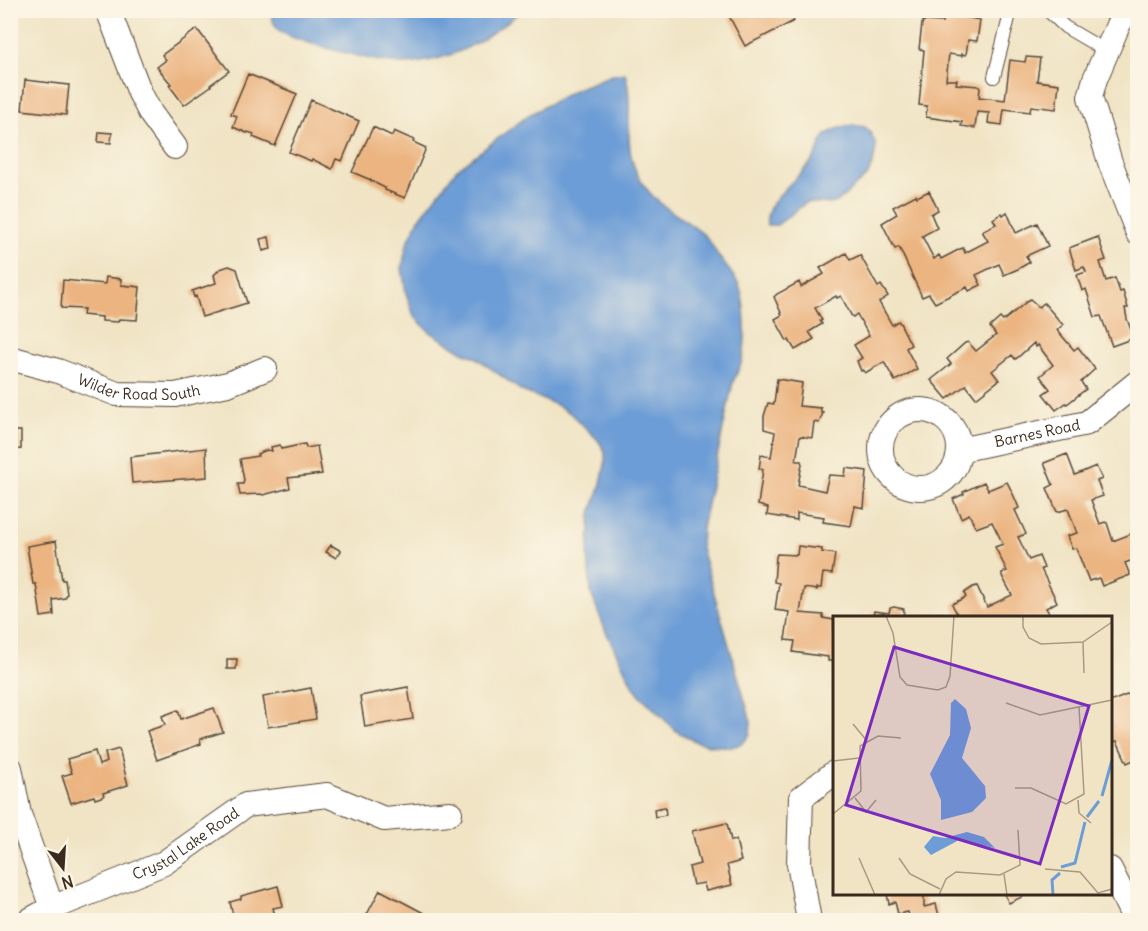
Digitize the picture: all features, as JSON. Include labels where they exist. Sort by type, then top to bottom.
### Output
[{"type":"street","points":[[108,10],[140,93],[151,114],[175,147]]},
{"type":"street","points":[[1128,10],[1106,51],[1090,97],[1110,162],[1137,233]]},
{"type":"street","name":"Wilder Road South","points":[[10,358],[58,371],[117,394],[175,395],[228,384],[265,369]]},
{"type":"street","name":"Barnes Road","points":[[959,450],[1088,423],[1137,382]]},
{"type":"street","points":[[10,768],[18,814],[52,909]]},
{"type":"street","points":[[809,921],[799,864],[801,798],[833,774]]},
{"type":"street","name":"Crystal Lake Road","points":[[30,921],[52,909],[164,863],[246,805],[327,795],[384,819],[450,813]]},
{"type":"street","points":[[1112,873],[1136,921]]},
{"type":"lane","points":[[994,77],[1011,10]]},
{"type":"lane","points":[[1047,10],[1065,27],[1106,51]]},
{"type":"water","points":[[271,10],[522,11],[484,39],[463,50],[435,59],[404,64],[374,60],[302,41],[280,31],[272,19]]},
{"type":"water","points":[[625,73],[629,100],[629,141],[634,168],[641,181],[662,205],[695,227],[708,239],[738,283],[743,299],[744,353],[733,382],[702,528],[701,548],[751,722],[750,734],[743,743],[732,747],[697,742],[676,731],[632,684],[606,632],[591,593],[588,556],[591,513],[605,464],[605,451],[598,440],[570,413],[557,405],[522,391],[475,357],[430,332],[414,316],[406,293],[402,268],[407,244],[418,221],[456,170],[529,115],[576,89],[612,75]]},
{"type":"water","points":[[852,125],[865,127],[876,145],[868,175],[837,202],[830,204],[807,202],[777,225],[767,225],[767,216],[771,207],[815,157],[825,136],[834,130]]},
{"type":"building","points":[[731,10],[788,10],[794,21],[745,46],[728,14]]},
{"type":"building","points":[[944,13],[980,20],[977,41],[968,40],[966,55],[949,54],[946,80],[957,80],[956,84],[978,86],[980,88],[979,97],[1005,100],[1010,60],[1025,62],[1026,57],[1040,58],[1037,81],[1059,84],[1056,109],[1031,106],[1030,112],[1004,109],[1002,125],[988,123],[989,113],[977,112],[975,128],[961,126],[962,122],[926,117],[927,106],[919,105],[924,50],[919,49],[922,24],[923,21],[943,22]]},
{"type":"building","points":[[197,29],[229,71],[184,105],[157,67],[166,60],[162,55]]},
{"type":"building","points":[[248,74],[297,94],[275,146],[253,137],[254,134],[233,127],[237,116],[231,114]]},
{"type":"building","points":[[25,80],[69,85],[66,115],[22,110]]},
{"type":"building","points":[[311,100],[359,121],[342,161],[336,159],[332,169],[312,159],[311,161],[289,152]]},
{"type":"building","points":[[373,127],[392,136],[394,131],[426,148],[405,198],[352,172]]},
{"type":"building","points":[[99,132],[112,133],[111,143],[98,142]]},
{"type":"building","points":[[929,191],[938,210],[931,214],[937,228],[922,236],[934,259],[939,255],[941,259],[963,248],[965,253],[988,241],[982,231],[996,224],[993,219],[1007,212],[1016,233],[1037,223],[1048,246],[1026,256],[1030,262],[1004,275],[999,264],[976,275],[981,285],[969,291],[967,287],[935,303],[929,294],[922,297],[899,247],[895,249],[882,223],[897,214],[893,207]]},
{"type":"building","points":[[269,237],[271,249],[263,251],[260,239]]},
{"type":"building","points":[[1098,237],[1106,260],[1100,262],[1106,281],[1115,278],[1120,292],[1123,291],[1128,308],[1125,308],[1127,319],[1134,338],[1112,346],[1101,316],[1095,317],[1086,289],[1082,291],[1077,275],[1086,272],[1084,267],[1076,270],[1069,248]]},
{"type":"building","points":[[846,253],[850,260],[860,255],[878,287],[881,285],[888,296],[879,302],[892,325],[898,321],[900,323],[911,345],[906,348],[917,369],[895,381],[884,362],[865,373],[861,371],[857,361],[862,358],[854,345],[869,336],[857,314],[853,317],[851,315],[841,296],[837,298],[836,296],[815,308],[822,324],[809,332],[814,339],[795,350],[789,340],[787,341],[775,319],[782,315],[774,297],[777,294],[799,282],[801,287],[824,274],[820,268]]},
{"type":"building","points":[[229,266],[237,269],[247,303],[202,317],[196,296],[194,297],[192,291],[216,283],[214,275],[220,269]]},
{"type":"building","points":[[106,277],[121,279],[121,285],[140,287],[137,320],[102,321],[102,317],[83,315],[84,309],[61,308],[63,280],[105,284]]},
{"type":"building","points":[[1030,299],[1039,307],[1044,303],[1063,325],[1057,330],[1074,350],[1078,347],[1095,369],[1081,382],[1086,389],[1056,410],[1043,394],[1050,389],[1040,376],[1053,365],[1034,343],[1017,358],[1015,359],[1012,355],[992,371],[999,380],[976,398],[966,385],[947,399],[931,380],[951,364],[947,359],[968,342],[976,351],[996,335],[990,327],[1000,318],[1003,321]]},
{"type":"building","points":[[777,379],[802,383],[799,406],[821,408],[821,413],[823,413],[819,423],[814,422],[812,438],[800,436],[796,461],[801,461],[802,464],[798,485],[825,491],[829,475],[845,476],[846,468],[867,471],[864,508],[855,506],[851,526],[823,522],[824,517],[797,513],[797,520],[767,515],[768,508],[758,505],[763,469],[759,469],[761,455],[771,457],[775,432],[764,429],[764,416],[768,403],[774,404]]},
{"type":"building","points":[[10,431],[21,431],[21,449],[11,450],[13,460],[10,461]]},
{"type":"building","points":[[305,444],[306,448],[317,446],[322,474],[288,478],[290,488],[263,495],[240,495],[238,484],[243,484],[244,480],[240,459],[258,456],[257,454],[267,450],[272,451],[271,447],[280,445],[281,449]]},
{"type":"building","points":[[206,448],[207,477],[132,483],[130,457]]},
{"type":"building","points":[[1067,454],[1075,475],[1096,466],[1102,479],[1097,481],[1103,496],[1091,500],[1100,524],[1107,523],[1113,541],[1138,531],[1138,558],[1125,563],[1130,575],[1102,586],[1099,578],[1089,581],[1076,548],[1072,549],[1067,536],[1077,533],[1068,509],[1057,512],[1047,488],[1053,485],[1044,463]]},
{"type":"building","points":[[984,482],[988,490],[1007,482],[1019,508],[1015,510],[1026,534],[1018,537],[1029,560],[1039,556],[1044,568],[1041,569],[1057,602],[1046,608],[1050,615],[958,616],[952,604],[966,597],[964,593],[973,587],[977,586],[987,607],[1012,595],[1002,576],[1002,573],[1007,571],[995,547],[1003,544],[992,522],[976,528],[969,514],[961,518],[953,499],[964,494],[963,492]]},
{"type":"building","points":[[56,541],[62,580],[65,580],[67,594],[65,598],[53,600],[54,615],[41,617],[27,546]]},
{"type":"building","points":[[331,545],[341,551],[336,558],[326,552]]},
{"type":"building","points":[[798,546],[822,549],[822,552],[835,554],[832,574],[823,573],[821,588],[817,590],[804,588],[800,613],[823,615],[823,618],[833,620],[833,661],[828,661],[828,657],[793,652],[795,641],[785,640],[789,612],[775,610],[779,583],[774,582],[776,557],[777,554],[797,555]]},
{"type":"building","points":[[890,608],[904,609],[903,616],[873,616],[874,611],[889,613]]},
{"type":"building","points":[[227,659],[237,659],[236,669],[227,669]]},
{"type":"building","points":[[408,687],[413,719],[365,727],[360,696]]},
{"type":"building","points":[[311,688],[316,719],[268,727],[263,697]]},
{"type":"building","points":[[1129,694],[1138,714],[1138,758],[1127,763],[1117,741],[1112,743],[1112,701]]},
{"type":"building","points":[[214,708],[223,732],[200,739],[201,744],[157,760],[147,731],[165,725],[162,716],[178,710],[181,719]]},
{"type":"building","points":[[119,749],[128,785],[103,793],[104,796],[95,799],[94,796],[71,803],[62,776],[72,773],[67,759],[95,751],[99,765],[107,762],[105,753]]},
{"type":"building","points":[[665,807],[666,815],[655,817],[654,809]]},
{"type":"building","points":[[727,823],[731,841],[736,840],[741,861],[727,865],[732,885],[706,891],[704,883],[693,885],[689,867],[700,864],[692,831]]},
{"type":"building","points":[[278,886],[283,906],[273,908],[276,920],[234,920],[230,902],[241,899],[241,896]]},
{"type":"building","points":[[380,890],[437,920],[364,920]]},
{"type":"building","points":[[887,895],[924,895],[924,907],[936,904],[940,920],[910,920],[908,912],[898,914],[895,902],[889,904]]},
{"type":"building","points":[[1005,895],[1026,895],[1009,903]]}]
